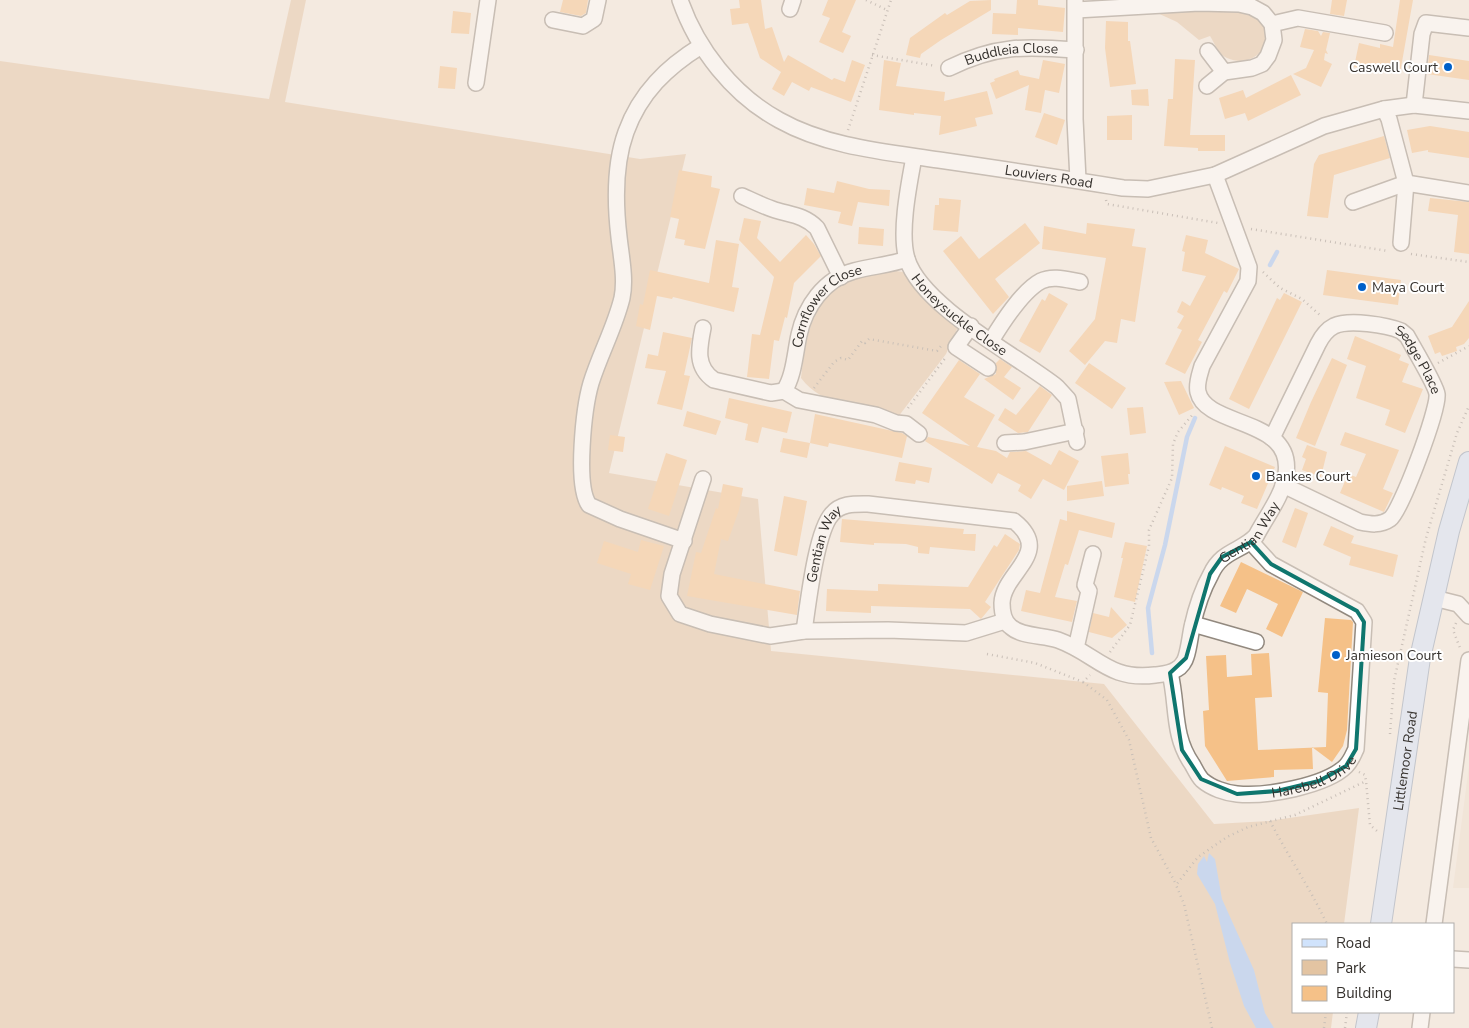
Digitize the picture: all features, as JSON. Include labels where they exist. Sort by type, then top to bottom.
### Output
[{"type":"main road","name":"Littlemoor Road","points":[[1381,923],[1420,658],[1449,530],[1469,462]]},
{"type":"main road","points":[[1366,1028],[1369,1013]]},
{"type":"street","points":[[476,83],[488,0]]},
{"type":"street","points":[[553,20],[583,26],[594,19],[598,0]]},
{"type":"street","name":"Louviers Road","points":[[680,0],[687,19],[717,69],[739,90],[778,120],[820,138],[844,144],[1100,184],[1148,189],[1215,175],[1324,126],[1384,110],[1414,105],[1469,111]]},
{"type":"street","name":"Buddleia Close","points":[[1078,180],[1075,119],[1076,5],[1239,4],[1252,7],[1263,13],[1272,24]]},
{"type":"street","points":[[1207,86],[1224,72],[1252,68],[1262,64],[1268,56],[1274,40],[1272,24],[1298,18],[1385,33]]},
{"type":"street","points":[[1414,105],[1422,34],[1426,22],[1469,28]]},
{"type":"street","points":[[684,540],[620,519],[589,506],[582,490],[581,471],[590,385],[622,297],[616,199],[621,150],[626,132],[653,84],[672,65],[702,46]]},
{"type":"street","name":"Buddleia Close","points":[[949,68],[976,55],[1010,49],[1037,47],[1076,50]]},
{"type":"street","points":[[1208,51],[1224,72]]},
{"type":"street","points":[[1384,110],[1389,119],[1406,183],[1399,250]]},
{"type":"street","name":"Honeysuckle Close","points":[[914,156],[906,216],[907,259],[911,269],[924,286],[970,326],[1057,387],[1068,399],[1077,437],[1005,442]]},
{"type":"street","points":[[1203,403],[1198,393],[1198,381],[1202,366],[1248,281],[1249,267],[1215,175]]},
{"type":"street","points":[[1353,202],[1406,183],[1469,193]]},
{"type":"street","points":[[742,196],[775,210],[805,218],[812,223],[817,228],[841,277]]},
{"type":"street","name":"Cornflower Close","points":[[784,391],[790,378],[801,325],[810,304],[822,289],[852,271],[907,259]]},
{"type":"street","points":[[991,341],[1010,312],[1041,281],[1055,278],[1080,282]]},
{"type":"street","name":"Sedge Place","points":[[1283,485],[1360,522],[1382,523],[1391,518],[1404,496],[1436,404],[1435,388],[1407,336],[1402,331],[1351,323],[1330,328]]},
{"type":"street","points":[[970,326],[956,346],[988,368]]},
{"type":"street","points":[[702,328],[699,356],[707,374],[714,380],[771,393],[784,391],[799,400],[815,397],[876,415],[896,423],[906,424],[919,434]]},
{"type":"street","points":[[1272,438],[1318,344],[1330,328]]},
{"type":"street","name":"Gentian Way","points":[[1170,673],[1179,668],[1186,658],[1202,593],[1216,565],[1222,557],[1251,542],[1283,485],[1287,468],[1282,446],[1272,438],[1203,403]]},
{"type":"street","points":[[704,479],[672,574],[669,596],[680,614],[710,624],[770,636],[804,631],[888,630],[966,633],[1005,620],[1016,631],[1058,640],[1076,648],[1112,671],[1130,676],[1170,673]]},
{"type":"street","name":"Gentian Way","points":[[804,631],[814,570],[827,521],[833,512],[852,504],[1014,521],[1027,535],[1029,552],[1004,596],[1002,602],[1005,620]]},
{"type":"street","name":"Harebell Drive","points":[[1170,673],[1175,694],[1178,736],[1182,750],[1202,780],[1216,788],[1236,794],[1277,791],[1319,781],[1332,776],[1346,766],[1356,749],[1364,622],[1356,611],[1271,564],[1251,542]]},
{"type":"street","points":[[1076,648],[1089,591],[1085,585],[1093,554]]},
{"type":"street","points":[[1434,598],[1458,604],[1469,616]]},
{"type":"street","points":[[1193,624],[1256,642]]},
{"type":"street","points":[[1434,923],[1469,660]]},
{"type":"street","points":[[1454,959],[1469,960]]},
{"type":"street","points":[[1420,1028],[1422,1013]]},
{"type":"path","points":[[866,0],[887,10]]},
{"type":"path","points":[[844,144],[891,0]]},
{"type":"path","points":[[872,55],[949,68]]},
{"type":"path","points":[[1100,184],[1107,204],[1234,226],[1469,262]]},
{"type":"path","points":[[1249,267],[1259,269],[1280,288],[1302,300],[1327,321],[1330,328]]},
{"type":"path","points":[[815,397],[834,362],[841,358],[848,360],[862,341],[865,343],[868,339],[881,340],[937,351]]},
{"type":"path","points":[[896,423],[956,346]]},
{"type":"path","points":[[1424,369],[1453,356],[1469,346]]},
{"type":"path","points":[[1083,682],[1100,664],[1130,625],[1149,546],[1149,530],[1172,478],[1173,444],[1186,420],[1203,403]]},
{"type":"path","points":[[987,654],[1035,663],[1083,682],[1107,700],[1129,740],[1151,838],[1184,904],[1212,1028]]},
{"type":"path","points":[[1346,766],[1365,775],[1370,825],[1379,832]]},
{"type":"path","points":[[1176,885],[1198,857],[1220,842],[1248,827],[1294,815],[1366,781]]},
{"type":"path","points":[[1270,821],[1286,854],[1313,893],[1327,923]]},
{"type":"path","points":[[1324,1028],[1326,1013]]},
{"type":"path","points":[[1345,1028],[1347,1013]]},
{"type":"highlighted area","points":[[1251,542],[1271,564],[1357,611],[1364,622],[1356,749],[1346,766],[1319,781],[1277,791],[1237,794],[1201,779],[1182,750],[1170,673],[1186,658],[1210,574],[1222,557]]},
{"type":"shaded area","points":[[1469,766],[1469,888],[1453,888]]},
{"type":"green space","points":[[291,0],[306,0],[285,102],[640,159],[686,154],[609,473],[758,499],[771,651],[1104,684],[1214,824],[1269,821],[1359,808],[1344,923],[1292,923],[1292,1013],[1333,1013],[1331,1028],[0,1028],[0,61],[269,99]]},
{"type":"green space","points":[[1241,10],[1254,14],[1261,20],[1265,28],[1267,42],[1256,56],[1240,61],[1224,57],[1210,36],[1199,40],[1177,22],[1153,11]]},
{"type":"green space","points":[[903,272],[935,307],[958,327],[946,354],[898,417],[858,409],[832,401],[810,388],[801,378],[809,333],[820,306],[829,295],[840,285],[859,275]]},
{"type":"water","points":[[1209,853],[1215,859],[1222,899],[1254,970],[1265,1013],[1274,1028],[1256,1028],[1244,1006],[1230,963],[1215,904],[1197,874],[1198,864],[1204,856],[1207,862]]},
{"type":"building","points":[[563,0],[588,0],[586,13],[581,16],[560,12]]},
{"type":"building","points":[[739,0],[761,0],[765,29],[772,27],[784,62],[788,55],[832,80],[834,78],[845,82],[852,60],[865,65],[851,102],[811,87],[809,91],[792,82],[784,96],[772,89],[781,72],[760,58],[748,23],[732,25],[730,9],[740,8]]},
{"type":"building","points":[[828,0],[856,0],[842,32],[851,36],[843,53],[819,42],[830,18],[822,15]]},
{"type":"building","points":[[991,0],[991,10],[941,40],[921,54],[920,58],[906,55],[910,38],[945,13],[947,15],[970,1]]},
{"type":"building","points":[[1017,0],[1038,0],[1038,5],[1065,8],[1063,32],[1018,28],[1018,35],[992,34],[993,13],[1016,14]]},
{"type":"building","points":[[1332,0],[1347,0],[1344,16],[1330,14]]},
{"type":"building","points":[[1400,0],[1413,0],[1400,73],[1354,67],[1359,43],[1380,48],[1380,44],[1393,47]]},
{"type":"building","points":[[453,11],[471,13],[469,34],[451,33]]},
{"type":"building","points":[[1106,21],[1128,22],[1128,41],[1130,41],[1136,84],[1110,87],[1105,48]]},
{"type":"building","points":[[1305,29],[1318,31],[1321,36],[1323,32],[1330,33],[1326,50],[1328,54],[1325,53],[1324,60],[1332,64],[1321,87],[1293,74],[1306,68],[1314,50],[1300,47]]},
{"type":"building","name":"Caswell Court","points":[[1429,55],[1469,61],[1469,80],[1427,74]]},
{"type":"building","points":[[1175,59],[1195,60],[1190,135],[1225,135],[1225,151],[1198,151],[1198,148],[1164,146],[1168,99],[1173,99]]},
{"type":"building","points":[[884,60],[901,63],[896,86],[945,92],[944,101],[987,91],[993,114],[975,118],[977,126],[939,135],[941,116],[914,113],[914,115],[879,110]]},
{"type":"building","points":[[1043,60],[1065,64],[1059,93],[1045,90],[1041,113],[1025,110],[1029,85],[996,99],[990,83],[995,81],[994,79],[1018,70],[1020,75],[1039,79]]},
{"type":"building","points":[[440,66],[457,68],[455,89],[438,88]]},
{"type":"building","points":[[1291,75],[1301,95],[1248,121],[1245,113],[1225,119],[1219,98],[1243,90],[1246,98]]},
{"type":"building","points":[[1148,89],[1149,106],[1132,105],[1131,90]]},
{"type":"building","points":[[1044,113],[1065,120],[1057,145],[1035,137]]},
{"type":"building","points":[[1132,115],[1132,140],[1107,140],[1107,116]]},
{"type":"building","points":[[1430,126],[1469,132],[1469,158],[1428,152],[1428,150],[1412,153],[1407,130]]},
{"type":"building","points":[[1384,136],[1390,158],[1334,175],[1328,218],[1307,216],[1314,164],[1319,155]]},
{"type":"building","points":[[679,170],[712,176],[711,187],[720,189],[705,249],[684,245],[685,240],[675,238],[679,219],[670,217]]},
{"type":"building","points":[[837,181],[869,189],[890,190],[889,206],[858,202],[852,226],[838,223],[841,212],[804,205],[807,188],[834,193]]},
{"type":"building","points":[[939,198],[961,200],[958,232],[933,230],[935,205],[939,205]]},
{"type":"building","points":[[1430,198],[1469,202],[1469,254],[1454,252],[1458,215],[1428,211]]},
{"type":"building","points":[[744,218],[761,221],[757,238],[780,262],[806,235],[821,256],[794,283],[787,318],[785,317],[779,341],[774,340],[769,379],[747,377],[752,334],[760,335],[774,277],[739,240]]},
{"type":"building","points":[[1025,223],[1040,243],[995,279],[1009,297],[993,314],[943,251],[961,236],[979,259]]},
{"type":"building","points":[[1087,223],[1135,229],[1132,246],[1146,248],[1135,322],[1121,319],[1117,343],[1105,341],[1085,365],[1069,351],[1095,319],[1106,258],[1042,249],[1044,226],[1086,234]]},
{"type":"building","points":[[859,227],[884,229],[883,246],[858,244]]},
{"type":"building","points":[[1186,235],[1208,240],[1205,253],[1239,269],[1227,293],[1224,291],[1198,340],[1202,342],[1185,374],[1165,364],[1182,330],[1177,328],[1184,316],[1177,312],[1182,301],[1190,306],[1206,276],[1182,271],[1185,252],[1182,251]]},
{"type":"building","points":[[716,240],[739,244],[732,287],[739,288],[734,312],[673,297],[672,299],[657,296],[650,330],[636,326],[640,304],[643,305],[650,270],[709,283]]},
{"type":"building","name":"Maya Court","points":[[1327,270],[1401,280],[1398,305],[1323,295]]},
{"type":"building","points":[[1049,293],[1068,304],[1040,353],[1019,341],[1042,299],[1045,301]]},
{"type":"building","points":[[1284,293],[1302,302],[1249,409],[1229,399],[1277,298],[1280,300]]},
{"type":"building","points":[[1469,301],[1469,338],[1464,344],[1456,347],[1457,351],[1442,356],[1440,352],[1435,354],[1428,336],[1452,327]]},
{"type":"building","points":[[663,332],[692,338],[684,375],[690,376],[682,410],[657,404],[666,371],[645,368],[648,354],[658,356]]},
{"type":"building","points":[[1355,336],[1401,355],[1399,360],[1409,364],[1402,382],[1423,389],[1405,433],[1385,425],[1390,410],[1356,398],[1366,366],[1347,359]]},
{"type":"building","points":[[1332,358],[1347,365],[1315,446],[1296,438]]},
{"type":"building","points":[[1000,359],[1012,367],[1004,377],[1021,388],[1013,400],[984,379],[996,374],[996,363]]},
{"type":"building","points":[[959,360],[980,374],[964,397],[995,415],[977,447],[996,451],[1007,458],[1010,452],[1026,451],[1051,465],[1059,450],[1079,461],[1064,490],[1043,479],[1031,499],[1018,491],[1021,485],[998,473],[992,484],[925,441],[928,437],[970,446],[922,413]]},
{"type":"building","points":[[1089,363],[1126,388],[1112,409],[1075,383]]},
{"type":"building","points":[[1181,381],[1194,408],[1179,415],[1164,382]]},
{"type":"building","points":[[1040,386],[1052,395],[1028,432],[1018,433],[998,420],[1005,408],[1016,415]]},
{"type":"building","points":[[729,398],[792,412],[787,433],[762,427],[758,443],[745,440],[748,424],[725,418]]},
{"type":"building","points":[[1143,407],[1146,433],[1130,435],[1127,408]]},
{"type":"building","points":[[687,411],[721,421],[716,435],[683,426]]},
{"type":"building","points":[[815,414],[902,433],[907,436],[902,458],[829,443],[828,447],[810,443]]},
{"type":"building","points":[[1345,432],[1399,450],[1383,489],[1393,493],[1384,512],[1340,493],[1348,474],[1356,477],[1366,454],[1340,445]]},
{"type":"building","points":[[610,435],[625,437],[623,452],[608,450]]},
{"type":"building","points":[[783,438],[810,443],[807,458],[780,452]]},
{"type":"building","points":[[1307,445],[1327,452],[1321,477],[1302,470],[1306,459],[1302,457]]},
{"type":"building","name":"Bankes Court","points":[[1225,446],[1275,467],[1257,509],[1241,503],[1244,496],[1222,487],[1221,490],[1209,485]]},
{"type":"building","points":[[666,453],[687,460],[669,516],[648,509]]},
{"type":"building","points":[[1128,453],[1129,484],[1105,487],[1101,456]]},
{"type":"building","points":[[899,462],[932,468],[929,483],[916,480],[915,484],[895,481]]},
{"type":"building","points":[[1102,481],[1104,496],[1067,501],[1067,486]]},
{"type":"building","points":[[723,484],[743,488],[739,510],[728,541],[721,539],[714,574],[800,591],[797,615],[687,596],[696,552],[701,553],[716,508],[718,509]]},
{"type":"building","points":[[784,496],[807,501],[797,556],[774,551]]},
{"type":"building","points":[[1295,508],[1308,513],[1296,548],[1282,542]]},
{"type":"building","points":[[1067,511],[1115,523],[1112,538],[1079,530],[1068,565],[1065,564],[1055,597],[1077,601],[1072,622],[1021,611],[1026,590],[1040,593],[1060,519],[1067,521]]},
{"type":"building","points":[[842,519],[964,529],[963,534],[976,534],[975,551],[930,547],[929,554],[918,553],[918,547],[906,544],[874,543],[874,545],[840,542]]},
{"type":"building","points":[[1331,526],[1354,536],[1351,543],[1398,555],[1393,577],[1349,565],[1351,557],[1323,545]]},
{"type":"building","points":[[1005,534],[1020,544],[1019,550],[985,602],[991,607],[981,619],[970,609],[871,606],[871,613],[826,611],[827,589],[878,591],[878,584],[968,587],[994,545],[997,547]]},
{"type":"building","points":[[641,540],[664,546],[650,590],[628,584],[631,574],[597,563],[604,541],[638,552]]},
{"type":"building","points":[[1125,542],[1147,546],[1135,602],[1114,597]]},
{"type":"building","points":[[1241,562],[1303,592],[1282,637],[1266,629],[1278,604],[1247,589],[1236,613],[1220,606]]},
{"type":"building","points":[[1111,607],[1127,625],[1112,638],[1089,632],[1093,613],[1109,617]]},
{"type":"building","points":[[1325,618],[1351,620],[1353,622],[1347,730],[1343,746],[1332,762],[1313,748],[1326,747],[1328,693],[1318,692]]},
{"type":"building","points":[[1269,653],[1272,697],[1255,698],[1258,750],[1312,748],[1313,769],[1274,770],[1274,777],[1227,781],[1205,746],[1203,711],[1209,710],[1206,656],[1226,655],[1227,677],[1252,675],[1251,654]]},
{"type":"waterway","points":[[1270,265],[1277,252]]},
{"type":"waterway","points":[[1152,653],[1148,608],[1165,545],[1187,437],[1195,418]]},
{"type":"place","name":"Caswell Court","points":[[1448,67]]},
{"type":"place","name":"Maya Court","points":[[1362,287]]},
{"type":"place","name":"Bankes Court","points":[[1256,476]]},
{"type":"place","name":"Jamieson Court","points":[[1336,655]]}]
